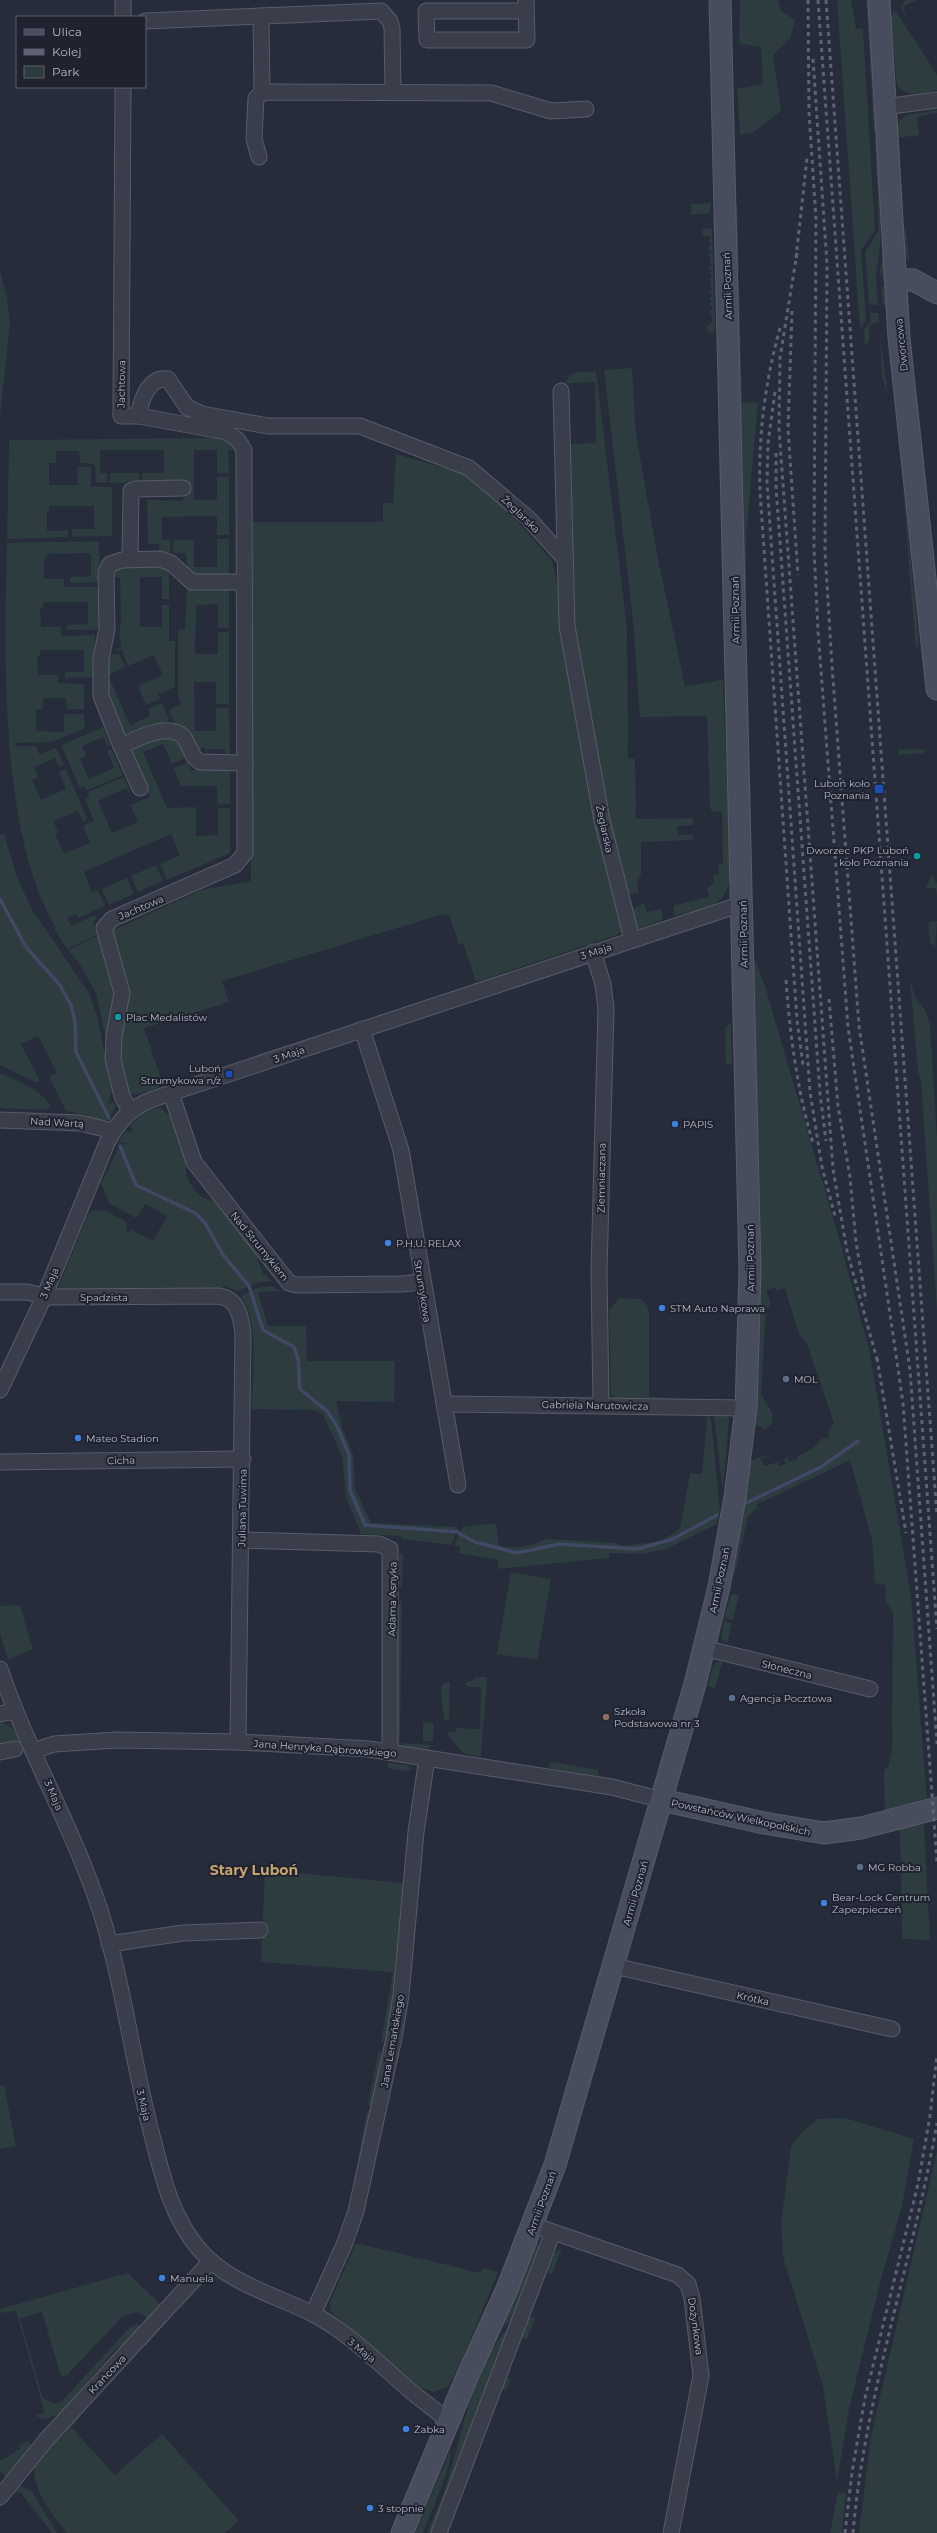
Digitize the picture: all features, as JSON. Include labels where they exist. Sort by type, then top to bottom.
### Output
[{"type":"main road","name":"Armii Poznań","points":[[402,2533],[533,2225],[566,2128],[662,1800],[704,1648],[729,1536],[746,1408],[750,1271],[720,0]]},
{"type":"main road","name":"Dworcowa","points":[[879,0],[884,107],[899,338],[937,689]]},
{"type":"main road","points":[[895,279],[913,280],[937,293]]},
{"type":"main road","name":"Powstańców Wielkopolskich","points":[[662,1800],[764,1823],[824,1833],[861,1828],[937,1808]]},
{"type":"street","points":[[123,0],[123,16]]},
{"type":"street","points":[[526,6],[527,40],[427,40],[426,11],[526,6]]},
{"type":"street","points":[[146,21],[381,11],[390,22],[392,28],[393,91]]},
{"type":"street","points":[[261,16],[262,93]]},
{"type":"street","name":"Jachtowa","points":[[123,88],[121,416],[139,416],[227,432],[242,446],[244,582],[245,849],[240,862],[112,919],[104,928],[122,993],[114,1036],[113,1059],[120,1092],[130,1111]]},
{"type":"street","points":[[259,157],[254,139],[254,120],[256,98],[262,93],[393,91],[491,94],[551,111],[586,109]]},
{"type":"street","points":[[884,107],[937,100]]},
{"type":"street","name":"Żeglarska","points":[[139,416],[140,401],[144,394],[162,378],[168,379],[187,407],[202,414],[268,426],[360,426],[469,468],[528,518],[565,559],[568,634],[602,820],[632,939]]},
{"type":"street","points":[[561,391],[565,559]]},
{"type":"street","points":[[130,559],[131,491],[136,489],[183,488]]},
{"type":"street","points":[[140,788],[102,701],[101,659],[106,629],[106,572],[110,564],[130,559],[165,560],[192,582],[244,582]]},
{"type":"street","points":[[121,746],[149,734],[172,732],[184,737],[194,757],[200,762],[245,763]]},
{"type":"street","name":"3 Maja","points":[[0,1390],[44,1297],[113,1131],[130,1111],[145,1102],[171,1093],[632,939],[742,904]]},
{"type":"street","name":"Ziemniaczana","points":[[593,952],[605,1001],[599,1270],[601,1405]]},
{"type":"street","name":"Strumykowa","points":[[362,1030],[401,1150],[422,1282],[458,1485]]},
{"type":"street","name":"Nad Strumykiem","points":[[171,1093],[194,1162],[289,1282],[304,1285],[401,1284],[422,1282]]},
{"type":"street","name":"Nad Wartą","points":[[0,1120],[80,1123],[113,1131]]},
{"type":"street","name":"Spadzista","points":[[0,1292],[27,1292],[44,1297],[209,1296]]},
{"type":"street","name":"Juliana Tuwima","points":[[209,1296],[230,1299],[236,1306],[243,1334],[238,1742]]},
{"type":"street","name":"Gabriela Narutowicza","points":[[444,1404],[746,1408]]},
{"type":"street","name":"Cicha","points":[[0,1462],[242,1459]]},
{"type":"street","name":"Adama Asnyka","points":[[241,1540],[379,1544],[390,1549],[392,1560],[390,1752]]},
{"type":"street","name":"Słoneczna","points":[[704,1648],[870,1689]]},
{"type":"street","name":"3 Maja","points":[[0,1669],[7,1713],[33,1750],[82,1861],[99,1909],[109,1944],[146,2114],[165,2185],[184,2228],[210,2261],[243,2281],[313,2314],[347,2338],[415,2395],[437,2409],[448,2423]]},
{"type":"street","name":"Jana Henryka Dąbrowskiego","points":[[33,1750],[54,1744],[117,1740],[238,1742],[390,1752],[612,1787],[662,1800]]},
{"type":"street","points":[[0,1752],[15,1749]]},
{"type":"street","name":"Jana Lemańskiego","points":[[313,2314],[344,2245],[356,2211],[394,2038],[401,1995],[416,1832],[427,1758]]},
{"type":"street","points":[[109,1944],[183,1933],[260,1930]]},
{"type":"street","name":"Krótka","points":[[614,1966],[892,2029]]},
{"type":"street","name":"Dożynkowa","points":[[533,2225],[678,2275],[685,2280],[690,2290],[701,2376],[671,2533]]},
{"type":"street","points":[[438,2533],[553,2232]]},
{"type":"street","name":"Krańcowa","points":[[3,2493],[46,2440],[210,2261]]},
{"type":"green space","points":[[740,0],[778,0],[781,11],[795,20],[790,39],[773,55],[781,111],[754,132],[740,135],[737,89],[763,84],[761,47],[739,43]]},
{"type":"green space","points":[[837,0],[851,0],[856,29],[863,28],[875,230],[861,250],[866,320],[860,329]]},
{"type":"green space","points":[[866,0],[871,0],[879,131],[874,132]]},
{"type":"green space","points":[[906,0],[917,0],[903,6],[908,20],[900,7]]},
{"type":"green space","points":[[895,10],[937,75],[937,90],[910,94],[897,85],[891,18]]},
{"type":"green space","points":[[937,110],[937,113],[917,117],[919,135],[897,138],[897,123],[907,115]]},
{"type":"green space","points":[[875,140],[880,140],[882,186],[880,248],[876,274],[878,305],[872,305],[869,302],[865,252],[879,230]]},
{"type":"green space","points":[[711,203],[710,213],[691,215],[691,204]]},
{"type":"green space","points":[[733,204],[737,204],[739,271],[736,269]]},
{"type":"green space","points":[[712,228],[715,332],[709,332],[706,328],[713,321],[710,311],[713,308],[709,304],[712,301],[709,298],[713,295],[709,292],[712,289],[709,286],[712,283],[709,280],[712,276],[709,273],[712,271],[709,268],[712,265],[709,261],[711,258],[708,255],[711,252],[708,248],[711,245],[708,241],[711,238],[708,235],[706,237],[702,234],[703,229]]},
{"type":"green space","points":[[903,228],[906,229],[909,262],[904,254]]},
{"type":"green space","points":[[883,250],[888,276],[881,277],[880,271]]},
{"type":"green space","points":[[0,271],[7,298],[10,324],[0,417]]},
{"type":"green space","points":[[739,279],[742,402],[758,403],[746,536],[746,692],[736,281]]},
{"type":"green space","points":[[889,282],[891,304],[883,305],[881,287]]},
{"type":"green space","points":[[870,313],[878,313],[879,322],[873,323],[869,328],[869,340],[865,347],[864,330],[871,322]]},
{"type":"green space","points":[[880,336],[888,395],[882,377]]},
{"type":"green space","points":[[632,368],[636,434],[657,554],[685,687],[723,679],[730,872],[728,884],[725,894],[713,905],[674,916],[673,908],[675,905],[709,897],[707,888],[713,883],[714,875],[719,875],[718,865],[723,864],[722,812],[712,811],[710,808],[707,716],[640,717],[633,620],[604,370]]},
{"type":"green space","points":[[596,371],[627,627],[628,759],[635,759],[636,819],[693,818],[693,825],[677,826],[678,835],[693,835],[693,840],[641,842],[641,874],[637,883],[639,893],[634,894],[628,893],[623,887],[571,626],[568,444],[596,443],[595,382],[566,383],[565,389],[560,389],[572,373]]},
{"type":"green space","points":[[217,438],[237,446],[237,449],[228,449],[229,473],[217,473],[217,450],[194,450],[194,500],[217,500],[217,477],[229,477],[229,535],[217,535],[217,516],[162,517],[162,539],[170,540],[170,553],[159,553],[159,544],[148,544],[147,500],[156,500],[156,492],[157,500],[183,501],[184,482],[142,483],[142,473],[164,473],[164,450],[100,450],[100,473],[107,473],[107,483],[96,482],[95,464],[80,463],[79,451],[56,451],[56,463],[49,463],[49,485],[78,485],[77,467],[91,467],[91,487],[112,487],[112,536],[72,537],[72,529],[94,529],[94,506],[49,506],[49,512],[47,512],[47,531],[66,531],[68,529],[68,537],[7,539],[9,440]]},
{"type":"green space","points":[[396,454],[466,474],[502,505],[552,560],[625,932],[476,982],[463,943],[459,944],[449,915],[444,914],[222,981],[229,1002],[144,1028],[161,1079],[169,1084],[135,1095],[130,1094],[120,1063],[111,931],[202,890],[251,881],[250,522],[383,522],[383,503],[393,503]]},
{"type":"green space","points":[[110,473],[139,473],[139,482],[110,483]]},
{"type":"green space","points":[[902,479],[919,639],[916,651]]},
{"type":"green space","points":[[217,539],[229,539],[229,575],[195,575],[187,567],[186,553],[173,553],[174,540],[194,540],[194,567],[217,567]]},
{"type":"green space","points":[[99,541],[100,582],[70,583],[70,577],[91,576],[91,553],[46,554],[46,559],[44,560],[44,579],[64,579],[64,587],[100,587],[100,626],[96,630],[67,630],[67,625],[88,624],[88,602],[43,602],[43,608],[40,608],[41,627],[61,627],[61,636],[95,635],[95,677],[65,678],[65,672],[84,672],[84,650],[40,650],[40,656],[37,656],[38,675],[58,675],[58,683],[84,684],[84,709],[67,709],[66,698],[43,698],[43,709],[36,709],[36,731],[64,732],[64,714],[84,714],[85,728],[52,742],[15,743],[15,746],[36,746],[39,754],[56,748],[64,765],[59,767],[55,758],[34,767],[38,777],[32,780],[41,800],[66,789],[59,772],[66,769],[87,819],[83,822],[78,811],[53,821],[58,832],[55,834],[64,854],[90,843],[83,826],[94,821],[85,799],[89,796],[88,792],[124,777],[133,799],[126,788],[98,801],[112,833],[138,822],[130,805],[150,797],[130,750],[153,737],[177,737],[186,758],[172,764],[163,744],[143,752],[167,808],[196,807],[196,836],[218,835],[218,808],[230,808],[230,853],[167,880],[160,864],[180,855],[171,834],[84,872],[92,893],[98,890],[105,906],[78,918],[76,914],[67,918],[71,926],[95,915],[97,919],[93,921],[97,935],[67,949],[54,929],[56,928],[38,889],[24,845],[15,796],[9,744],[6,691],[7,543]]},
{"type":"green space","points":[[120,565],[169,567],[169,599],[162,599],[162,577],[140,577],[140,627],[162,627],[162,605],[169,605],[169,641],[175,641],[175,687],[158,694],[160,699],[146,705],[138,686],[163,675],[154,655],[128,666],[122,650],[112,650],[121,648],[120,635],[112,634],[120,634],[120,626],[112,625],[121,625],[120,577],[111,577],[112,572]]},
{"type":"green space","points":[[187,589],[229,589],[229,628],[218,628],[218,604],[196,605],[195,654],[218,654],[218,632],[229,632],[229,704],[216,704],[216,682],[194,682],[195,731],[216,731],[216,708],[229,708],[230,757],[225,757],[225,749],[207,749],[207,757],[202,755],[206,754],[206,748],[201,748],[200,751],[196,751],[176,727],[169,710],[181,704],[178,696],[178,630],[185,629]]},
{"type":"green space","points":[[119,654],[125,667],[108,675],[130,725],[150,716],[148,709],[162,703],[169,720],[130,737],[125,736],[106,698],[108,655]]},
{"type":"green space","points":[[103,727],[110,745],[107,746],[103,737],[82,746],[86,756],[80,759],[89,779],[114,768],[107,751],[111,749],[123,775],[87,790],[85,786],[80,788],[62,747],[64,744]]},
{"type":"green space","points":[[924,749],[924,753],[899,755],[898,750]]},
{"type":"green space","points":[[188,763],[191,770],[230,770],[230,804],[218,805],[217,786],[181,786],[173,768]]},
{"type":"green space","points":[[4,834],[16,874],[31,908],[89,993],[97,1016],[112,1090],[108,1104],[115,1102],[116,1106],[108,1120],[90,1119],[87,1115],[66,1111],[49,1077],[57,1073],[38,1036],[21,1044],[40,1081],[37,1083],[0,1065],[0,835]]},
{"type":"green space","points":[[156,865],[163,881],[138,892],[131,876]]},
{"type":"green space","points":[[932,875],[937,883],[937,898],[936,888],[925,889]]},
{"type":"green space","points":[[127,878],[134,894],[109,905],[102,889]]},
{"type":"green space","points":[[644,903],[647,912],[661,909],[663,920],[636,930],[632,909]]},
{"type":"green space","points":[[937,921],[935,947],[930,943],[928,922]]},
{"type":"green space","points":[[98,936],[115,991],[107,1043],[96,993],[79,963],[68,950]]},
{"type":"green space","points":[[750,945],[765,986],[843,1252],[870,1354],[911,1596],[927,1800],[885,1814],[884,1770],[888,1768],[892,1750],[893,1612],[886,1602],[885,1585],[875,1583],[872,1540],[850,1460],[756,1505],[758,1507],[748,1516],[735,1574],[729,1584],[749,1462],[759,1457],[770,1456],[761,1459],[764,1466],[778,1462],[779,1466],[786,1464],[784,1459],[788,1458],[789,1462],[797,1459],[797,1457],[812,1449],[823,1438],[827,1439],[830,1434],[827,1433],[834,1423],[806,1341],[799,1334],[785,1289],[776,1291],[775,1287],[766,1291],[771,1304],[766,1311],[761,1395],[772,1412],[772,1424],[765,1430],[754,1423]]},
{"type":"green space","points":[[910,980],[915,997],[925,1010],[930,1025],[937,1138],[937,1311],[921,1081],[918,1071]]},
{"type":"green space","points":[[731,1023],[732,1064],[726,1064],[725,1028]]},
{"type":"green space","points":[[0,1074],[29,1086],[42,1096],[51,1107],[46,1110],[0,1108]]},
{"type":"green space","points":[[160,1107],[167,1114],[169,1114],[187,1162],[186,1172],[191,1185],[201,1196],[218,1204],[255,1252],[263,1274],[272,1281],[256,1283],[239,1291],[223,1286],[222,1291],[57,1292],[87,1216],[92,1211],[104,1210],[127,1222],[126,1231],[129,1232],[130,1229],[153,1241],[167,1216],[145,1204],[136,1218],[109,1203],[101,1184],[119,1146],[130,1142],[118,1143],[126,1130],[130,1133],[133,1129],[129,1126],[144,1113]]},
{"type":"green space","points":[[272,1286],[281,1291],[258,1292],[268,1326],[306,1326],[307,1361],[395,1361],[394,1402],[336,1401],[342,1427],[353,1454],[355,1488],[371,1523],[458,1527],[451,1545],[403,1539],[400,1536],[361,1534],[346,1497],[342,1456],[323,1415],[314,1410],[252,1409],[254,1366],[253,1335],[247,1307],[241,1296],[257,1288]]},
{"type":"green space","points":[[619,1298],[640,1299],[647,1305],[649,1312],[649,1397],[664,1397],[658,1401],[619,1401],[611,1394],[609,1310]]},
{"type":"green space","points":[[707,1415],[711,1419],[720,1511],[717,1524],[666,1549],[643,1554],[610,1553],[609,1558],[498,1569],[498,1560],[459,1553],[460,1547],[454,1546],[463,1527],[496,1523],[499,1546],[523,1547],[547,1539],[617,1543],[622,1546],[662,1541],[680,1528],[690,1474],[702,1474]]},
{"type":"green space","points":[[727,1415],[729,1419],[723,1492],[714,1416]]},
{"type":"green space","points":[[403,1552],[402,1588],[398,1584],[399,1555]]},
{"type":"green space","points":[[511,1572],[551,1579],[537,1660],[497,1654]]},
{"type":"green space","points":[[733,1594],[739,1595],[733,1620],[724,1619],[730,1597]]},
{"type":"green space","points":[[402,1599],[400,1740],[397,1732],[398,1606]]},
{"type":"green space","points":[[20,1605],[33,1649],[8,1660],[0,1633],[0,1606]]},
{"type":"green space","points":[[724,1621],[732,1623],[727,1644],[721,1637]]},
{"type":"green space","points":[[723,1660],[715,1688],[708,1686],[713,1665]]},
{"type":"green space","points":[[476,1677],[487,1677],[481,1757],[464,1754],[446,1733],[456,1732],[456,1728],[480,1729],[481,1687],[467,1687],[465,1683],[474,1680]]},
{"type":"green space","points":[[450,1682],[449,1720],[444,1720],[441,1687],[445,1683]]},
{"type":"green space","points":[[423,1722],[434,1723],[433,1741],[423,1741]]},
{"type":"green space","points":[[0,1723],[13,1729],[24,1751],[15,1743],[0,1748]]},
{"type":"green space","points":[[400,1743],[432,1745],[425,1749],[416,1749],[407,1747]]},
{"type":"green space","points":[[550,1762],[598,1770],[598,1776],[549,1768]]},
{"type":"green space","points":[[388,1763],[407,1765],[411,1769],[407,1771],[388,1768]]},
{"type":"green space","points":[[924,1824],[930,1940],[902,1939],[900,1827]]},
{"type":"green space","points":[[265,1870],[403,1883],[395,1987],[386,2037],[383,2042],[381,2042],[393,1972],[261,1962]]},
{"type":"green space","points":[[379,2050],[383,2055],[373,2106],[368,2105]]},
{"type":"green space","points":[[4,2085],[16,2146],[0,2149],[0,2086]]},
{"type":"green space","points":[[367,2110],[372,2111],[360,2158],[359,2155]]},
{"type":"green space","points":[[845,2118],[914,2139],[902,2206],[880,2283],[849,2409],[837,2482],[823,2386],[783,2257],[781,2223],[791,2147],[802,2132],[818,2119]]},
{"type":"green space","points":[[937,2151],[937,2533],[859,2533],[871,2436]]},
{"type":"green space","points":[[537,2242],[539,2246],[510,2321],[497,2332],[535,2243]]},
{"type":"green space","points":[[356,2243],[481,2273],[483,2268],[498,2272],[463,2358],[448,2387],[434,2392],[421,2388],[331,2312],[330,2302]]},
{"type":"green space","points":[[562,2248],[552,2274],[546,2272],[553,2254]]},
{"type":"green space","points":[[128,2273],[162,2306],[149,2319],[137,2312],[123,2316],[67,2375],[62,2376],[60,2373],[42,2312],[20,2319],[43,2398],[55,2404],[61,2402],[130,2327],[137,2324],[142,2327],[127,2343],[116,2349],[60,2413],[46,2419],[34,2416],[45,2413],[16,2311],[0,2313],[0,2309]]},
{"type":"green space","points":[[210,2274],[249,2294],[210,2276],[183,2305],[184,2312],[181,2307],[186,2300],[184,2296]]},
{"type":"green space","points":[[529,2316],[535,2318],[527,2339],[521,2337]]},
{"type":"green space","points":[[169,2317],[175,2318],[170,2318],[148,2343],[148,2351],[146,2342]]},
{"type":"green space","points":[[513,2323],[433,2533],[427,2533],[445,2488],[471,2398],[479,2376],[488,2356],[500,2338]]},
{"type":"green space","points":[[506,2377],[511,2379],[506,2391],[500,2389]]},
{"type":"green space","points":[[84,2407],[86,2410],[71,2427],[115,2475],[162,2434],[239,2521],[224,2533],[67,2533],[49,2509],[39,2491],[34,2471],[35,2462]]},
{"type":"green space","points":[[29,2441],[31,2447],[8,2479],[0,2471],[0,2461],[20,2449],[19,2444]]},
{"type":"green space","points":[[450,2451],[449,2465],[423,2533],[415,2533]]},
{"type":"green space","points":[[22,2486],[32,2492],[57,2533],[52,2533],[21,2493],[16,2492],[0,2507],[0,2503],[17,2488]]},
{"type":"green space","points":[[838,2492],[846,2493],[842,2533],[830,2533]]},
{"type":"waterway","points":[[0,899],[26,947],[59,984],[71,1005],[75,1022],[76,1052],[109,1118]]},
{"type":"waterway","points":[[120,1146],[136,1185],[195,1213],[205,1223],[223,1255],[249,1286],[263,1330],[294,1347],[298,1359],[300,1389],[327,1411],[337,1426],[349,1455],[350,1490],[365,1525],[458,1532]]},
{"type":"waterway","points":[[746,1503],[821,1467],[858,1441]]},
{"type":"waterway","points":[[460,1534],[475,1542],[517,1553],[559,1544],[637,1549],[673,1539],[717,1515]]},
{"type":"railway","points":[[808,0],[809,112],[816,219],[814,549],[818,631],[848,1027],[903,1403],[937,1862]]},
{"type":"railway","points":[[818,0],[937,1629]]},
{"type":"railway","points":[[826,0],[937,1516]]},
{"type":"railway","points":[[813,59],[827,264],[825,551],[832,666],[859,1026],[910,1370],[937,1744]]},
{"type":"railway","points":[[796,258],[807,158]]},
{"type":"railway","points":[[797,253],[780,358],[779,429],[833,1169],[847,1251],[878,1363]]},
{"type":"railway","points":[[792,311],[788,429],[798,575]]},
{"type":"railway","points":[[780,328],[770,369],[761,430],[760,492],[797,1020],[803,1065]]},
{"type":"railway","points":[[775,392],[768,443],[767,483],[810,1092],[822,1167],[835,1216]]},
{"type":"railway","points":[[776,453],[776,487],[820,1093],[826,1141]]},
{"type":"railway","points":[[786,980],[798,1083],[813,1143]]},
{"type":"railway","points":[[829,999],[838,1106],[850,1177],[856,1242],[866,1301]]},
{"type":"railway","points":[[877,1358],[906,1533]]},
{"type":"railway","points":[[845,2533],[852,2472],[865,2398],[918,2184],[930,2116],[937,2055]]},
{"type":"railway","points":[[853,2533],[859,2481],[868,2429],[890,2327],[927,2174],[937,2123]]},
{"type":"place","name":"Luboń koło Poznania","points":[[879,789]]},
{"type":"place","name":"Dworzec PKP Luboń koło Poznania","points":[[917,856]]},
{"type":"place","name":"Plac Medalistów","points":[[118,1017]]},
{"type":"place","name":"Luboń Strumykowa n/ż","points":[[229,1074]]},
{"type":"place","name":"PAPIS","points":[[675,1124]]},
{"type":"place","name":"P.H.U. RELAX","points":[[388,1243]]},
{"type":"place","name":"STM Auto Naprawa","points":[[662,1308]]},
{"type":"place","name":"MOL","points":[[786,1379]]},
{"type":"place","name":"Mateo Stadion","points":[[78,1438]]},
{"type":"place","name":"Agencja Pocztowa","points":[[732,1698]]},
{"type":"place","name":"Szkoła Podstawowa nr 3","points":[[606,1717]]},
{"type":"place","name":"MG Robba","points":[[860,1867]]},
{"type":"place","name":"Bear-Lock Centrum Zapezpieczeń","points":[[824,1903]]},
{"type":"place","name":"Manuela","points":[[162,2278]]},
{"type":"place","name":"Żabka","points":[[406,2429]]},
{"type":"place","name":"3 stopnie","points":[[370,2508]]},
{"type":"district","name":"Stary Luboń","points":[[254,1870]]}]
